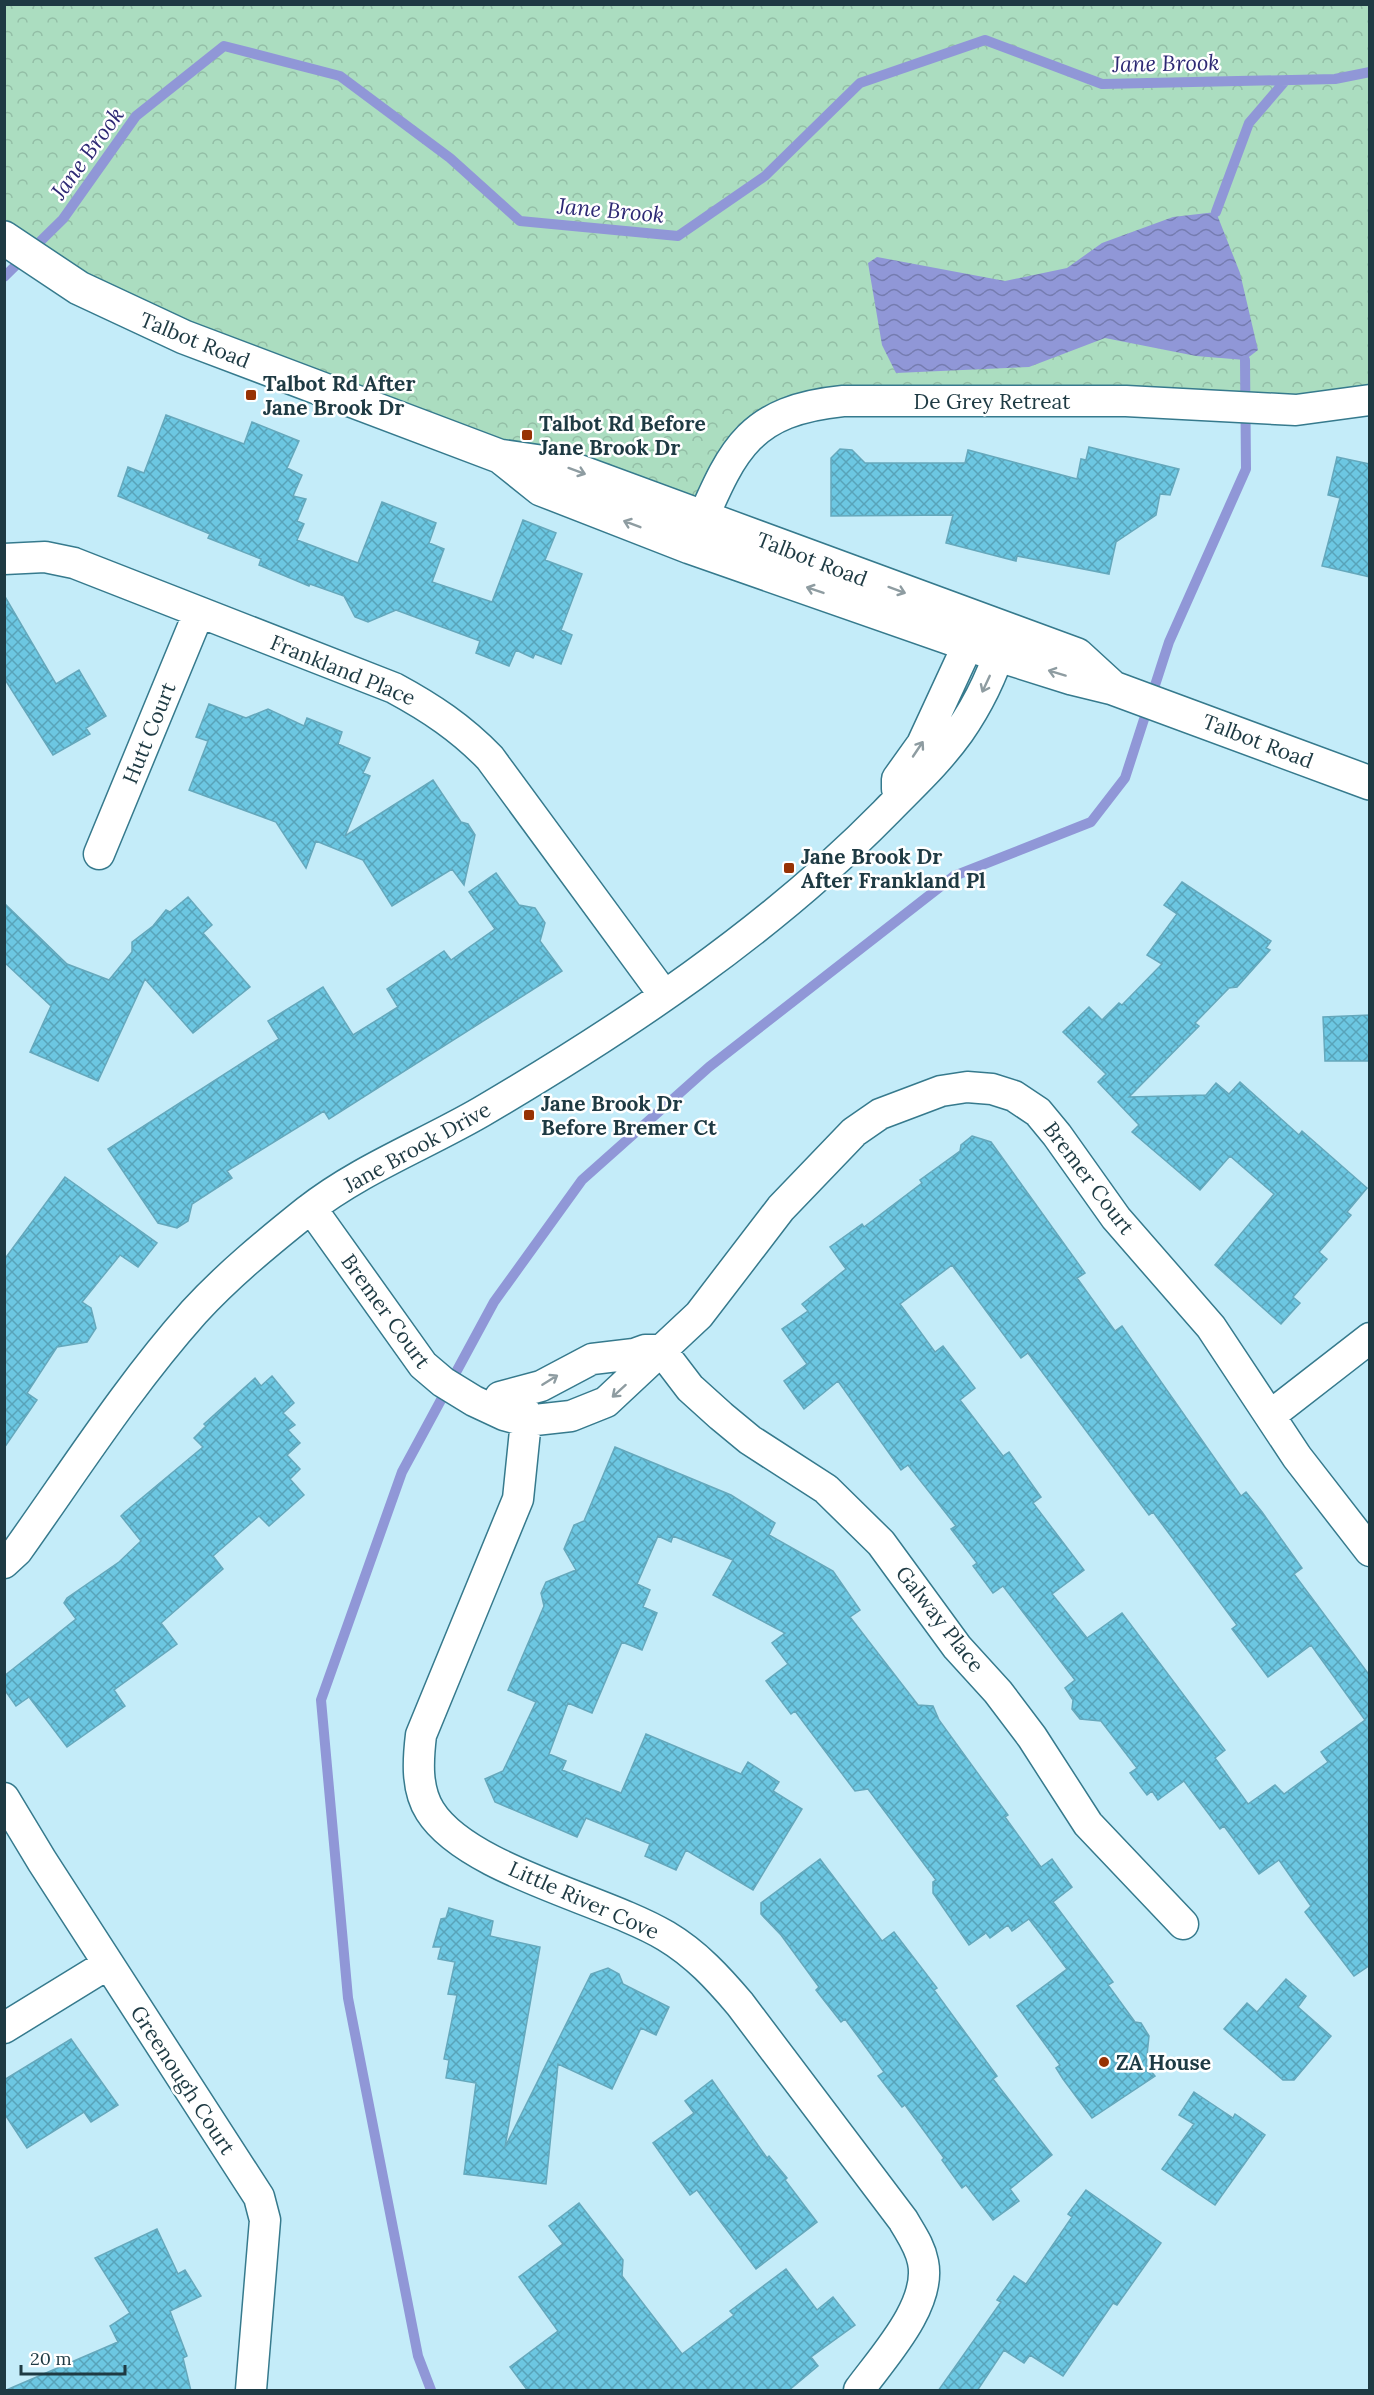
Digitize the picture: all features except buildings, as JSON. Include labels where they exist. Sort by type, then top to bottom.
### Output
[{"type":"main road","name":"Talbot Road","points":[[6,239],[42,265],[80,288],[184,337],[499,456],[542,489],[697,532],[989,637],[1077,655],[1113,688],[1370,783]]},
{"type":"street","name":"De Grey Retreat","points":[[697,532],[732,456],[756,430],[784,412],[810,404],[855,401],[1126,401],[1296,410],[1370,400]]},
{"type":"street","name":"Frankland Place","points":[[4,559],[45,557],[74,563],[394,688],[432,708],[462,730],[490,758],[515,789],[664,995]]},
{"type":"street","name":"Hutt Court","points":[[99,854],[199,612]]},
{"type":"street","name":"Jane Brook Drive","points":[[4,1563],[17,1551],[152,1362],[196,1310],[246,1261],[311,1208],[542,1076],[664,995],[795,897],[850,849],[897,801],[897,779],[989,637]]},
{"type":"street","name":"Bremer Court","points":[[311,1208],[423,1365],[442,1382],[474,1401],[571,1416],[606,1402],[661,1350],[679,1337],[699,1315],[781,1208],[854,1132],[880,1114],[941,1091],[967,1087],[992,1089],[1014,1096],[1038,1112],[1116,1218],[1205,1318],[1297,1457],[1370,1551]]},
{"type":"street","points":[[1271,1415],[1370,1338]]},
{"type":"street","name":"Bremer Court","points":[[523,1407],[541,1386],[574,1366],[592,1359],[634,1354],[645,1350],[661,1350]]},
{"type":"street","name":"Galway Place","points":[[661,1350],[690,1388],[721,1416],[750,1440],[826,1489],[882,1543],[957,1647],[998,1692],[1032,1737],[1088,1824],[1183,1924]]},
{"type":"street","name":"Little River Cove","points":[[523,1407],[515,1508],[421,1735],[417,1765],[422,1791],[430,1811],[466,1846],[494,1862],[633,1919],[691,1953],[718,1977],[903,2220],[917,2242],[923,2263],[924,2288],[916,2310],[859,2391]]},
{"type":"street","name":"Greenough Court","points":[[4,1798],[259,2197],[265,2220],[251,2391]]},
{"type":"street","points":[[4,2028],[108,1964]]},
{"type":"green space","points":[[4,5],[1369,5],[1369,400],[784,412],[703,518],[240,358],[4,237]]},
{"type":"water","points":[[1216,212],[1240,273],[1258,350],[1245,360],[1196,356],[1105,338],[1029,367],[896,373],[882,345],[868,263],[877,257],[1005,281],[1067,268],[1102,243],[1173,217]]},
{"type":"waterway","name":"Jane Brook","points":[[4,277],[63,219],[136,116],[224,46],[340,76],[450,158],[520,221],[678,236],[765,176],[860,83],[985,40],[1102,84],[1335,79],[1370,72]]},
{"type":"waterway","points":[[1216,212],[1249,123],[1286,80]]},
{"type":"waterway","points":[[431,2390],[418,2356],[348,1998],[321,1700],[402,1472],[494,1302],[582,1180],[709,1067],[954,876],[1091,822],[1125,778],[1169,642],[1246,469],[1245,360]]},
{"type":"place","name":"Talbot Rd After Jane Brook Dr","points":[[251,395]]},
{"type":"place","name":"Talbot Rd Before Jane Brook Dr","points":[[527,435]]},
{"type":"place","name":"Jane Brook Dr After Frankland Pl","points":[[789,868]]},
{"type":"place","name":"Jane Brook Dr Before Bremer Ct","points":[[529,1115]]},
{"type":"place","name":"ZA House","points":[[1104,2062]]}]
